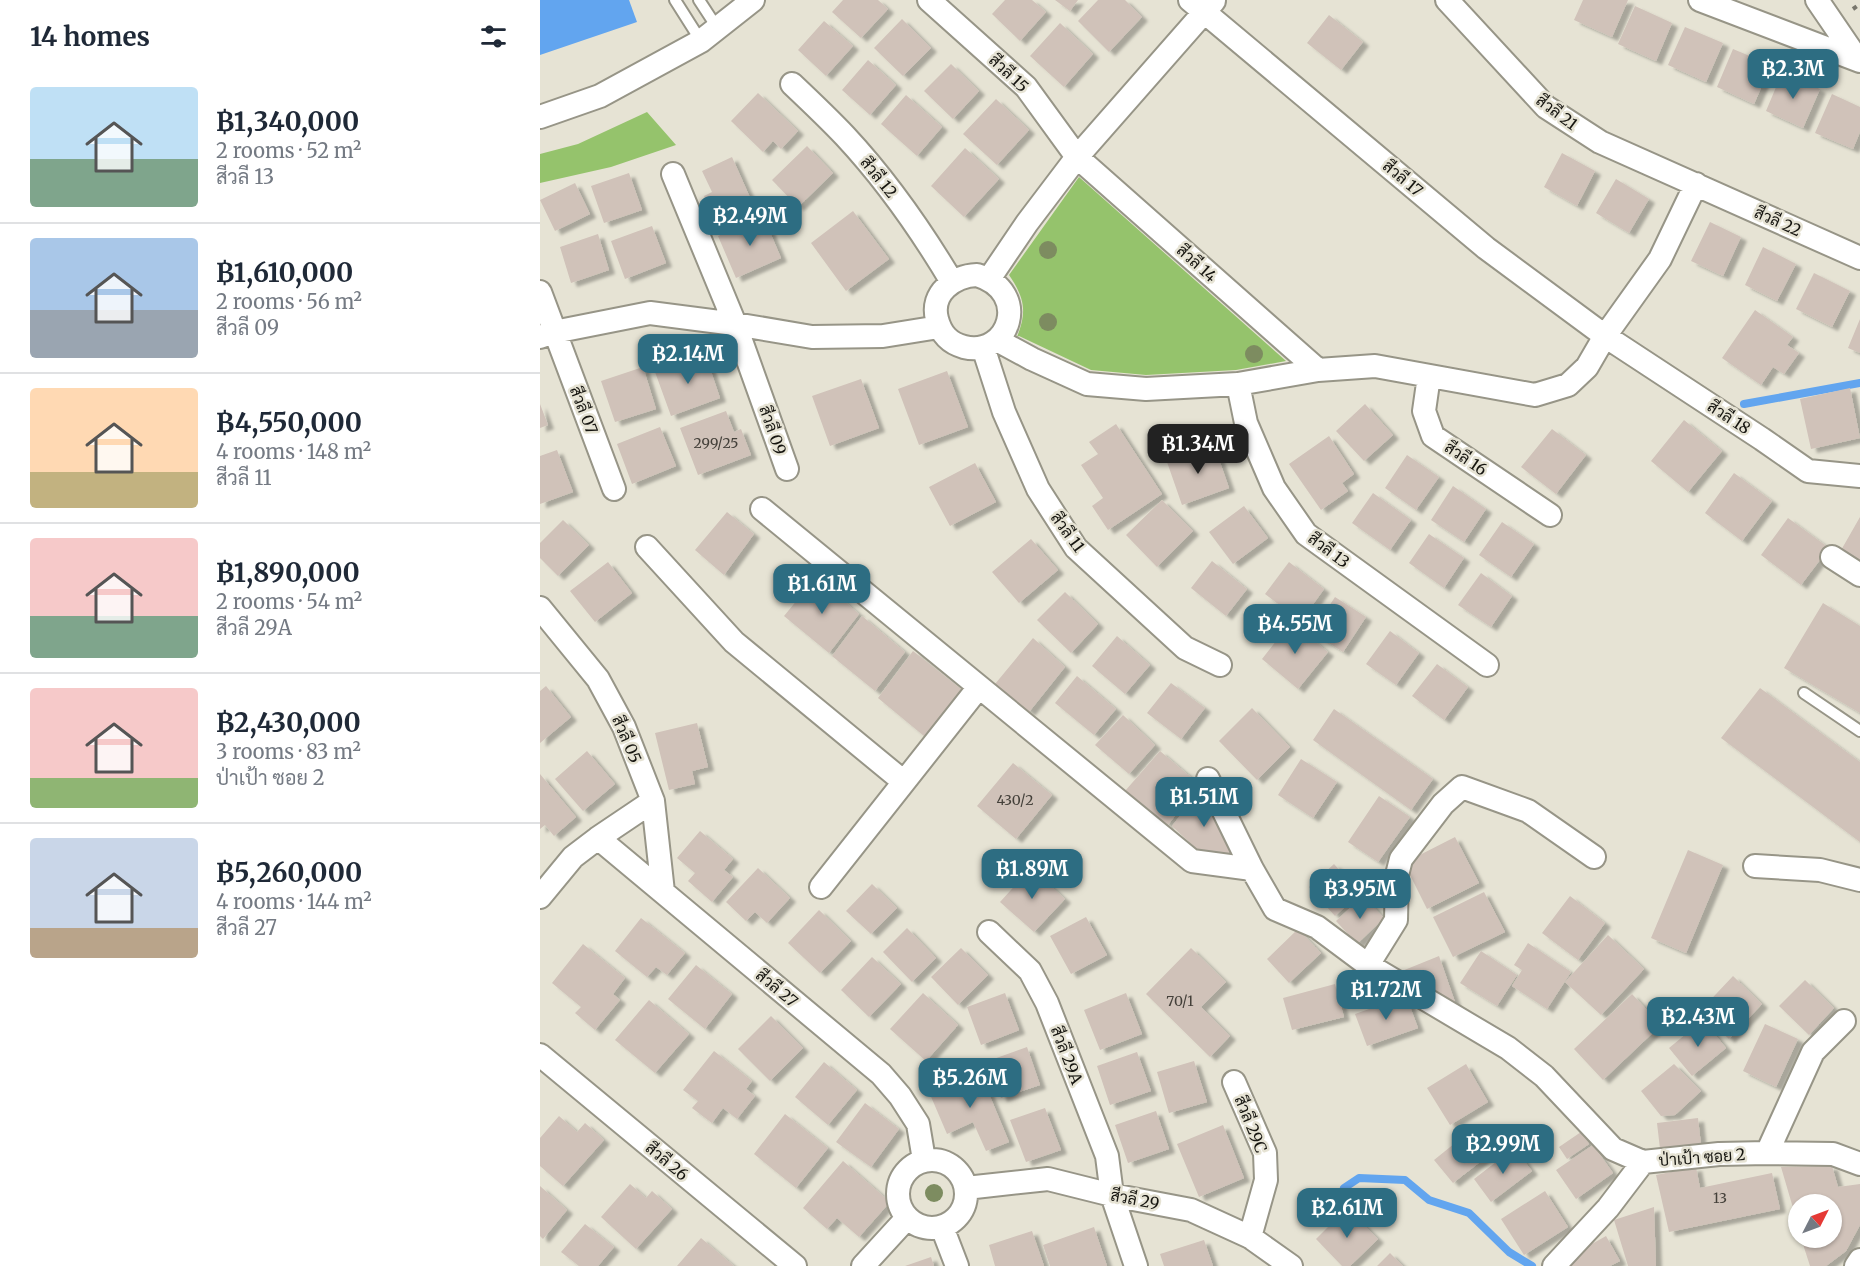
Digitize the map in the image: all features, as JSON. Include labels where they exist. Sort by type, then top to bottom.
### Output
[{"type":"street","points":[[540,117],[600,96],[710,35],[753,0]]},
{"type":"street","name":"สีวลี 15","points":[[929,0],[1026,87],[1077,157]]},
{"type":"street","name":"สีวลี 21","points":[[1448,0],[1546,107],[1600,142],[1696,184]]},
{"type":"street","points":[[1701,0],[1859,61]]},
{"type":"street","points":[[1817,0],[1859,61]]},
{"type":"street","points":[[989,279],[1077,157],[1204,4]]},
{"type":"street","name":"สีวลี 17","points":[[1204,4],[1486,248],[1605,336]]},
{"type":"street","name":"สีวลี 12","points":[[792,84],[845,136],[884,181],[928,241],[952,282]]},
{"type":"street","name":"สีวลี 14","points":[[1077,157],[1318,370]]},
{"type":"street","name":"สีวลี 09","points":[[673,174],[735,324],[787,469]]},
{"type":"street","points":[[990,344],[1032,359],[1088,384],[1146,389],[1238,384],[1318,370],[1375,366],[1535,395],[1568,385],[1587,367],[1605,336],[1660,259],[1696,184]]},
{"type":"street","name":"สีวลี 22","points":[[1696,184],[1860,258]]},
{"type":"street","points":[[964,276],[977,276],[989,279],[1000,286],[1010,305],[1009,318],[1005,330],[990,344],[971,349],[958,346],[945,338],[936,315],[943,290],[952,282],[964,276]]},
{"type":"street","name":"สีวลี 07","points":[[540,292],[547,334],[614,489]]},
{"type":"street","points":[[547,334],[650,313],[812,337],[883,336],[939,327]]},
{"type":"street","name":"สีวลี 18","points":[[1605,336],[1808,471],[1860,476]]},
{"type":"street","name":"สีวลี 11","points":[[990,344],[1004,412],[1038,489],[1076,548],[1185,648],[1220,665]]},
{"type":"street","name":"สีวลี 16","points":[[1430,376],[1424,411],[1433,436],[1550,515]]},
{"type":"street","name":"สีวลี 13","points":[[1238,384],[1245,423],[1274,488],[1306,534],[1487,666]]},
{"type":"street","points":[[762,509],[1192,861],[1252,869]]},
{"type":"street","points":[[647,547],[734,642],[904,782]]},
{"type":"street","points":[[1832,557],[1860,575]]},
{"type":"street","name":"สีวลี 05","points":[[540,608],[598,679],[624,727],[653,801],[663,892]]},
{"type":"street","points":[[821,887],[979,687]]},
{"type":"street","name":"ป่าเป้า ซอย 2","points":[[1208,779],[1252,869],[1275,909],[1317,927],[1368,965],[1508,1048],[1544,1076],[1613,1149],[1643,1162],[1719,1154],[1767,1153],[1833,1154],[1860,1164]]},
{"type":"street","points":[[1368,965],[1396,920],[1397,875],[1401,859],[1443,804],[1462,787],[1528,811],[1594,857]]},
{"type":"street","points":[[540,897],[573,857],[653,801]]},
{"type":"street","name":"สีวลี 27","points":[[598,838],[880,1074],[900,1096],[918,1124],[924,1160]]},
{"type":"street","points":[[1755,866],[1820,870],[1860,880]]},
{"type":"street","name":"สีวลี 29A","points":[[989,932],[1030,971],[1047,1003],[1107,1156],[1112,1195],[1136,1266]]},
{"type":"street","points":[[1767,1153],[1813,1052],[1844,1021]]},
{"type":"street","name":"สีวลี 26","points":[[540,1055],[795,1266]]},
{"type":"street","name":"สีวลี 29C","points":[[1234,1082],[1265,1153],[1266,1180],[1250,1237]]},
{"type":"street","points":[[924,1160],[947,1163],[957,1170],[966,1188],[966,1200],[962,1211],[954,1220],[942,1227],[930,1228],[918,1225],[907,1218],[901,1208],[898,1196],[899,1184],[912,1165],[924,1160]]},
{"type":"street","points":[[1554,1266],[1608,1208],[1643,1162]]},
{"type":"street","name":"สีวลี 29","points":[[966,1188],[1048,1179],[1112,1195],[1191,1210],[1250,1237],[1291,1266]]},
{"type":"street","points":[[863,1266],[907,1218]]},
{"type":"street","points":[[942,1227],[957,1266]]},
{"type":"street","points":[[1856,1266],[1860,1260]]},
{"type":"lane","points":[[675,0],[710,35]]},
{"type":"lane","points":[[699,0],[710,35]]},
{"type":"lane","points":[[1860,724],[1804,693],[1860,731]]},
{"type":"green space","points":[[647,112],[676,145],[611,167],[540,183],[540,154],[578,144]]},
{"type":"green space","points":[[1079,177],[1286,361],[1236,370],[1146,375],[1091,370],[1017,337],[1023,305],[1009,275]]},
{"type":"water","points":[[540,0],[629,0],[637,22],[540,55]]},
{"type":"building","points":[[843,0],[878,0],[888,9],[861,38],[832,12]]},
{"type":"building","points":[[1005,0],[1032,0],[1046,12],[1020,41],[992,14]]},
{"type":"building","points":[[1055,0],[1078,0],[1070,11]]},
{"type":"building","points":[[1098,0],[1125,0],[1142,17],[1109,52],[1078,21]]},
{"type":"building","points":[[1583,0],[1628,0],[1612,37],[1574,20]]},
{"type":"building","points":[[1635,6],[1672,23],[1656,61],[1618,44]]},
{"type":"building","points":[[1329,15],[1363,42],[1341,70],[1307,43]]},
{"type":"building","points":[[902,19],[931,48],[903,76],[874,48]]},
{"type":"building","points":[[824,21],[853,46],[826,76],[798,50]]},
{"type":"building","points":[[1060,23],[1093,54],[1064,87],[1030,56]]},
{"type":"building","points":[[1685,27],[1723,43],[1706,82],[1668,65]]},
{"type":"building","points":[[1733,49],[1771,65],[1754,104],[1717,87]]},
{"type":"building","points":[[868,60],[896,85],[870,115],[842,90]]},
{"type":"building","points":[[951,64],[979,91],[953,119],[924,91]]},
{"type":"building","points":[[1782,73],[1820,89],[1803,128],[1766,111]]},
{"type":"building","points":[[758,93],[798,131],[781,149],[773,141],[763,152],[731,121]]},
{"type":"building","points":[[1832,94],[1860,107],[1860,132],[1853,149],[1815,133]]},
{"type":"building","points":[[906,95],[942,127],[917,156],[881,124]]},
{"type":"building","points":[[996,99],[1029,130],[997,165],[963,134]]},
{"type":"building","points":[[807,146],[833,173],[798,207],[772,180]]},
{"type":"building","points":[[965,148],[999,179],[964,217],[931,186]]},
{"type":"building","points":[[1562,153],[1595,171],[1577,206],[1544,187]]},
{"type":"building","points":[[732,157],[751,200],[714,217],[704,196],[712,192],[702,171]]},
{"type":"building","points":[[629,173],[642,210],[604,223],[591,186]]},
{"type":"building","points":[[1616,179],[1649,199],[1629,233],[1596,213]]},
{"type":"building","points":[[575,183],[590,214],[555,231],[540,200]]},
{"type":"building","points":[[853,211],[889,259],[846,291],[811,243]]},
{"type":"building","points":[[763,216],[781,258],[736,278],[718,236]]},
{"type":"building","points":[[1710,222],[1741,237],[1723,276],[1691,261]]},
{"type":"building","points":[[652,226],[666,263],[625,279],[611,241]]},
{"type":"building","points":[[598,234],[609,270],[571,283],[560,247]]},
{"type":"building","points":[[1763,247],[1796,264],[1777,301],[1745,285]]},
{"type":"building","points":[[1814,273],[1850,291],[1832,327],[1796,309]]},
{"type":"building","points":[[1755,310],[1793,337],[1787,345],[1799,353],[1784,374],[1773,367],[1761,385],[1722,358]]},
{"type":"building","points":[[1860,319],[1860,353],[1848,348]]},
{"type":"building","points":[[705,354],[720,398],[671,416],[655,372]]},
{"type":"building","points":[[643,367],[656,409],[615,422],[601,381]]},
{"type":"building","points":[[947,371],[968,427],[919,445],[898,389]]},
{"type":"building","points":[[861,379],[879,428],[830,446],[812,396]]},
{"type":"building","points":[[1850,388],[1860,438],[1811,449],[1800,399]]},
{"type":"building","points":[[540,404],[548,425],[540,428]]},
{"type":"building","points":[[1365,404],[1393,435],[1364,461],[1336,431]]},
{"type":"building","points":[[726,411],[734,432],[741,429],[751,455],[698,475],[680,428]]},
{"type":"building","points":[[1684,420],[1722,451],[1688,492],[1651,461]]},
{"type":"building","points":[[1116,424],[1162,494],[1108,530],[1092,506],[1103,498],[1081,465],[1098,454],[1089,442]]},
{"type":"building","points":[[660,427],[676,466],[632,484],[617,444]]},
{"type":"building","points":[[1552,429],[1586,455],[1556,494],[1521,467]]},
{"type":"building","points":[[1329,436],[1354,474],[1342,483],[1348,491],[1321,510],[1289,464]]},
{"type":"building","points":[[1214,445],[1229,488],[1182,505],[1167,462]]},
{"type":"building","points":[[557,450],[573,492],[540,504],[540,456]]},
{"type":"building","points":[[1407,455],[1439,477],[1416,510],[1385,488]]},
{"type":"building","points":[[975,463],[996,502],[950,526],[929,487]]},
{"type":"building","points":[[1734,473],[1772,501],[1742,541],[1705,513]]},
{"type":"building","points":[[1453,486],[1486,509],[1464,542],[1431,520]]},
{"type":"building","points":[[1373,493],[1411,520],[1390,550],[1352,523]]},
{"type":"building","points":[[1162,500],[1193,531],[1157,567],[1126,535]]},
{"type":"building","points":[[1244,506],[1268,538],[1233,564],[1209,532]]},
{"type":"building","points":[[727,512],[754,534],[724,575],[695,550]]},
{"type":"building","points":[[1860,517],[1860,564],[1840,552]]},
{"type":"building","points":[[1788,518],[1829,548],[1801,585],[1761,555]]},
{"type":"building","points":[[563,520],[589,545],[558,576],[540,558],[540,543]]},
{"type":"building","points":[[1502,522],[1534,544],[1511,577],[1479,555]]},
{"type":"building","points":[[1429,534],[1464,558],[1444,588],[1409,563]]},
{"type":"building","points":[[1031,539],[1058,570],[1019,603],[992,572]]},
{"type":"building","points":[[1212,561],[1247,589],[1226,616],[1191,588]]},
{"type":"building","points":[[608,562],[632,593],[595,622],[570,591]]},
{"type":"building","points":[[1289,562],[1324,589],[1301,621],[1265,594]]},
{"type":"building","points":[[1481,573],[1512,596],[1491,627],[1458,605]]},
{"type":"building","points":[[816,577],[859,614],[829,653],[784,616]]},
{"type":"building","points":[[1065,592],[1098,624],[1071,653],[1037,620]]},
{"type":"building","points":[[1335,597],[1366,617],[1343,652],[1312,632]]},
{"type":"building","points":[[1823,603],[1860,626],[1860,713],[1784,668]]},
{"type":"building","points":[[862,616],[905,652],[875,691],[832,656]]},
{"type":"building","points":[[1291,622],[1328,652],[1298,689],[1262,659]]},
{"type":"building","points":[[1390,631],[1419,653],[1396,685],[1366,664]]},
{"type":"building","points":[[1117,636],[1150,665],[1125,694],[1092,666]]},
{"type":"building","points":[[1033,638],[1065,667],[1029,712],[995,684]]},
{"type":"building","points":[[913,651],[961,689],[924,736],[878,698]]},
{"type":"building","points":[[1437,664],[1468,687],[1444,720],[1412,696]]},
{"type":"building","points":[[1077,676],[1116,709],[1094,735],[1055,703]]},
{"type":"building","points":[[1171,683],[1205,708],[1181,739],[1147,713]]},
{"type":"building","points":[[546,686],[571,717],[540,743],[540,691]]},
{"type":"building","points":[[1760,688],[1860,762],[1860,842],[1721,738]]},
{"type":"building","points":[[1252,708],[1290,747],[1257,780],[1219,741]]},
{"type":"building","points":[[1334,709],[1433,779],[1411,810],[1313,740]]},
{"type":"building","points":[[1123,715],[1155,745],[1129,774],[1095,745]]},
{"type":"building","points":[[697,723],[708,767],[692,771],[695,784],[669,790],[655,733]]},
{"type":"building","points":[[587,751],[615,784],[583,811],[555,779]]},
{"type":"building","points":[[1160,751],[1199,784],[1168,825],[1125,791]]},
{"type":"building","points":[[1301,759],[1337,782],[1313,818],[1278,795]]},
{"type":"building","points":[[1013,763],[1052,795],[1016,839],[977,806]]},
{"type":"building","points":[[540,774],[576,817],[554,836],[545,825],[540,829]]},
{"type":"building","points":[[1202,788],[1234,847],[1226,859],[1201,853],[1172,826]]},
{"type":"building","points":[[1379,796],[1410,817],[1378,862],[1348,842]]},
{"type":"building","points":[[700,831],[733,859],[724,870],[733,877],[712,902],[688,881],[695,873],[677,858]]},
{"type":"building","points":[[1455,837],[1479,883],[1427,909],[1404,863]]},
{"type":"building","points":[[1688,850],[1723,865],[1686,953],[1651,938]]},
{"type":"building","points":[[1334,864],[1360,893],[1335,916],[1309,887]]},
{"type":"building","points":[[758,868],[790,898],[767,923],[755,912],[746,921],[726,902]]},
{"type":"building","points":[[1031,868],[1065,899],[1034,932],[1000,902]]},
{"type":"building","points":[[872,884],[897,908],[871,934],[846,911]]},
{"type":"building","points":[[1484,892],[1505,932],[1453,957],[1433,917]]},
{"type":"building","points":[[1363,896],[1384,918],[1357,944],[1336,921]]},
{"type":"building","points":[[1570,896],[1605,923],[1578,960],[1542,933]]},
{"type":"building","points":[[819,910],[851,941],[820,973],[788,943]]},
{"type":"building","points":[[1086,917],[1107,955],[1071,974],[1050,936]]},
{"type":"building","points":[[641,918],[685,953],[667,975],[656,967],[647,977],[615,951]]},
{"type":"building","points":[[907,928],[936,958],[912,982],[883,952]]},
{"type":"building","points":[[1298,929],[1321,953],[1289,983],[1267,959]]},
{"type":"building","points":[[1608,935],[1644,969],[1601,1015],[1565,982]]},
{"type":"building","points":[[1528,943],[1571,972],[1547,1009],[1512,986],[1522,970],[1514,965]]},
{"type":"building","points":[[583,944],[625,978],[613,994],[620,1000],[595,1030],[575,1013],[581,1007],[552,983]]},
{"type":"building","points":[[961,948],[988,975],[958,1005],[931,977]]},
{"type":"building","points":[[1191,948],[1226,982],[1201,1007],[1230,1036],[1210,1057],[1146,994]]},
{"type":"building","points":[[1481,951],[1517,975],[1497,1006],[1460,983]]},
{"type":"building","points":[[1439,956],[1456,1005],[1402,971]]},
{"type":"building","points":[[872,957],[901,984],[869,1017],[841,990]]},
{"type":"building","points":[[696,965],[732,994],[705,1029],[668,999]]},
{"type":"building","points":[[1733,976],[1762,1004],[1729,1039],[1700,1011]]},
{"type":"building","points":[[1805,980],[1834,1008],[1809,1035],[1779,1006]]},
{"type":"building","points":[[1335,984],[1344,1017],[1292,1030],[1283,998]]},
{"type":"building","points":[[923,993],[958,1025],[926,1061],[890,1029]]},
{"type":"building","points":[[1005,993],[1019,1030],[981,1045],[967,1007]]},
{"type":"building","points":[[1126,993],[1142,1034],[1100,1050],[1084,1010]]},
{"type":"building","points":[[1632,994],[1661,1025],[1603,1080],[1574,1049]]},
{"type":"building","points":[[1406,996],[1418,1028],[1367,1046],[1355,1014]]},
{"type":"building","points":[[649,1000],[689,1034],[655,1073],[615,1040]]},
{"type":"building","points":[[771,1016],[803,1048],[770,1081],[738,1049]]},
{"type":"building","points":[[1703,1020],[1726,1048],[1692,1076],[1669,1048]]},
{"type":"building","points":[[1765,1024],[1798,1039],[1776,1087],[1743,1071]]},
{"type":"building","points":[[1027,1047],[1040,1085],[1001,1098],[988,1061]]},
{"type":"building","points":[[714,1051],[752,1081],[746,1089],[755,1096],[737,1119],[723,1108],[712,1123],[692,1108],[698,1101],[683,1090]]},
{"type":"building","points":[[1137,1052],[1151,1091],[1110,1105],[1097,1066]]},
{"type":"building","points":[[1194,1061],[1207,1102],[1169,1113],[1157,1072]]},
{"type":"building","points":[[824,1062],[857,1090],[828,1125],[795,1097]]},
{"type":"building","points":[[1466,1064],[1488,1102],[1450,1125],[1427,1088]]},
{"type":"building","points":[[1674,1064],[1701,1091],[1675,1115],[1661,1116],[1641,1091]]},
{"type":"building","points":[[979,1070],[1009,1142],[986,1151],[973,1122],[947,1134],[929,1092]]},
{"type":"building","points":[[865,1103],[899,1129],[871,1167],[836,1142]]},
{"type":"building","points":[[1045,1108],[1061,1150],[1026,1162],[1010,1120]]},
{"type":"building","points":[[1156,1111],[1169,1149],[1128,1163],[1115,1125]]},
{"type":"building","points":[[785,1114],[828,1148],[796,1188],[754,1154]]},
{"type":"building","points":[[559,1116],[577,1132],[585,1123],[604,1140],[563,1186],[540,1166],[540,1138]]},
{"type":"building","points":[[1698,1118],[1701,1145],[1660,1149],[1657,1123]]},
{"type":"building","points":[[1223,1125],[1244,1178],[1199,1197],[1177,1144]]},
{"type":"building","points":[[1475,1127],[1494,1151],[1453,1183],[1434,1160]]},
{"type":"building","points":[[1581,1132],[1589,1144],[1567,1159],[1559,1147]]},
{"type":"building","points":[[1593,1145],[1613,1173],[1576,1199],[1556,1170]]},
{"type":"building","points":[[1514,1148],[1532,1171],[1491,1202],[1474,1179]]},
{"type":"building","points":[[843,1161],[890,1202],[859,1237],[837,1218],[827,1229],[803,1208]]},
{"type":"building","points":[[1832,1166],[1838,1187],[1860,1184],[1860,1225],[1846,1251],[1826,1266],[1810,1266],[1804,1248],[1842,1248],[1842,1194],[1789,1194],[1781,1167]]},
{"type":"building","points":[[1696,1167],[1700,1188],[1772,1173],[1780,1209],[1669,1232],[1656,1175]]},
{"type":"building","points":[[630,1184],[646,1198],[652,1191],[672,1209],[636,1249],[601,1217]]},
{"type":"building","points":[[540,1186],[567,1210],[543,1239],[540,1236]]},
{"type":"building","points":[[1545,1191],[1568,1227],[1524,1255],[1501,1219]]},
{"type":"building","points":[[1654,1207],[1656,1266],[1628,1266],[1614,1220]]},
{"type":"building","points":[[1347,1208],[1378,1239],[1350,1266],[1342,1266],[1316,1239]]},
{"type":"building","points":[[585,1224],[614,1247],[598,1266],[579,1266],[561,1252]]},
{"type":"building","points":[[1094,1227],[1107,1266],[1050,1266],[1043,1245]]},
{"type":"building","points":[[1032,1231],[1044,1266],[995,1266],[989,1245]]},
{"type":"building","points":[[1606,1236],[1620,1261],[1610,1266],[1572,1266],[1567,1258]]},
{"type":"building","points":[[701,1238],[734,1266],[677,1266]]},
{"type":"building","points":[[1204,1240],[1213,1266],[1164,1266],[1160,1254]]},
{"type":"building","points":[[1390,1253],[1403,1266],[1377,1266]]},
{"type":"building","points":[[931,1257],[934,1266],[905,1266]]},
{"type":"waterway","points":[[1744,404],[1860,383]]},
{"type":"waterway","points":[[1344,1188],[1359,1178],[1405,1180],[1429,1200],[1469,1213],[1509,1252],[1532,1266]]}]
